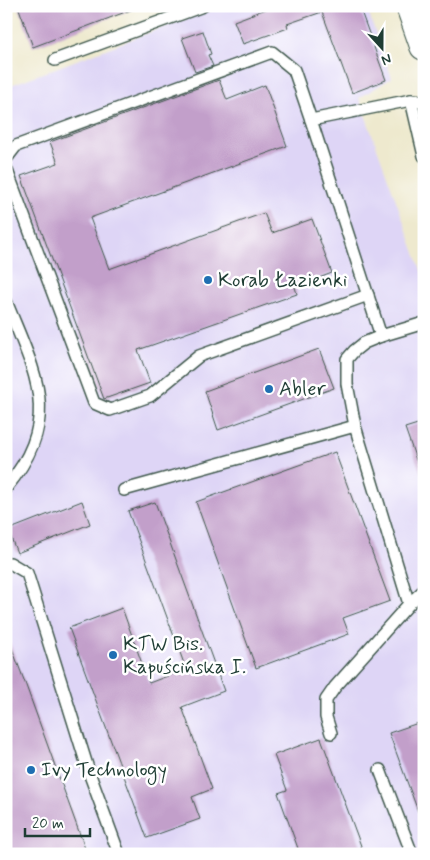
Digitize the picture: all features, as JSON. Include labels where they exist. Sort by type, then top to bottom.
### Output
[{"type":"street","points":[[410,6],[424,46]]},
{"type":"lane","points":[[55,60],[202,6]]},
{"type":"lane","points":[[6,159],[16,146],[272,52],[294,70],[381,336]]},
{"type":"lane","points":[[311,120],[411,100],[424,102]]},
{"type":"lane","points":[[411,100],[424,156]]},
{"type":"lane","points":[[6,168],[94,403],[110,410],[150,396],[198,356],[368,295]]},
{"type":"lane","points":[[6,301],[35,374],[40,403],[38,433],[18,473],[6,488]]},
{"type":"lane","points":[[409,604],[355,426],[347,384],[348,360],[354,350],[364,343],[424,323]]},
{"type":"lane","points":[[124,490],[355,426]]},
{"type":"lane","points":[[6,564],[10,563],[27,573],[90,775],[120,854]]},
{"type":"lane","points":[[331,733],[326,717],[326,700],[335,687],[409,604],[424,590]]},
{"type":"lane","points":[[380,770],[412,854]]},
{"type":"shaded area","points":[[219,6],[366,6],[392,78],[359,98],[424,278],[424,854],[6,854],[6,87]]},
{"type":"building","points":[[18,6],[136,6],[136,8],[33,47]]},
{"type":"building","points":[[274,6],[359,6],[386,80],[352,93],[322,12],[287,24],[288,28],[243,44],[234,21]]},
{"type":"building","points":[[203,31],[211,54],[208,55],[213,66],[195,72],[182,38]]},
{"type":"building","points":[[219,80],[227,100],[265,85],[287,146],[90,218],[109,269],[264,213],[272,233],[312,219],[332,273],[295,287],[297,294],[138,350],[150,383],[104,399],[21,176],[58,163],[50,142]]},
{"type":"building","name":"Abler","points":[[319,349],[334,388],[218,430],[205,391]]},
{"type":"building","points":[[424,422],[424,473],[421,474],[405,428]]},
{"type":"building","points":[[335,452],[390,601],[343,618],[349,634],[256,668],[196,502]]},
{"type":"building","points":[[82,501],[90,524],[17,553],[8,530]]},
{"type":"building","points":[[155,502],[224,691],[182,707],[212,789],[192,797],[200,819],[147,838],[69,628],[122,608],[149,683],[186,669],[128,511]]},
{"type":"building","name":"Ivy Technology","points":[[6,638],[8,638],[24,680],[87,854],[6,854]]},
{"type":"building","points":[[424,721],[424,822],[422,822],[389,733]]},
{"type":"building","points":[[321,738],[364,854],[300,854],[278,793],[287,790],[274,755]]},
{"type":"place","name":"Korab Łazienki","points":[[208,280]]},
{"type":"place","name":"Abler","points":[[269,389]]},
{"type":"place","name":"KTW Bis. Kapuścińska I.","points":[[113,655]]},
{"type":"place","name":"Ivy Technology","points":[[31,770]]}]
